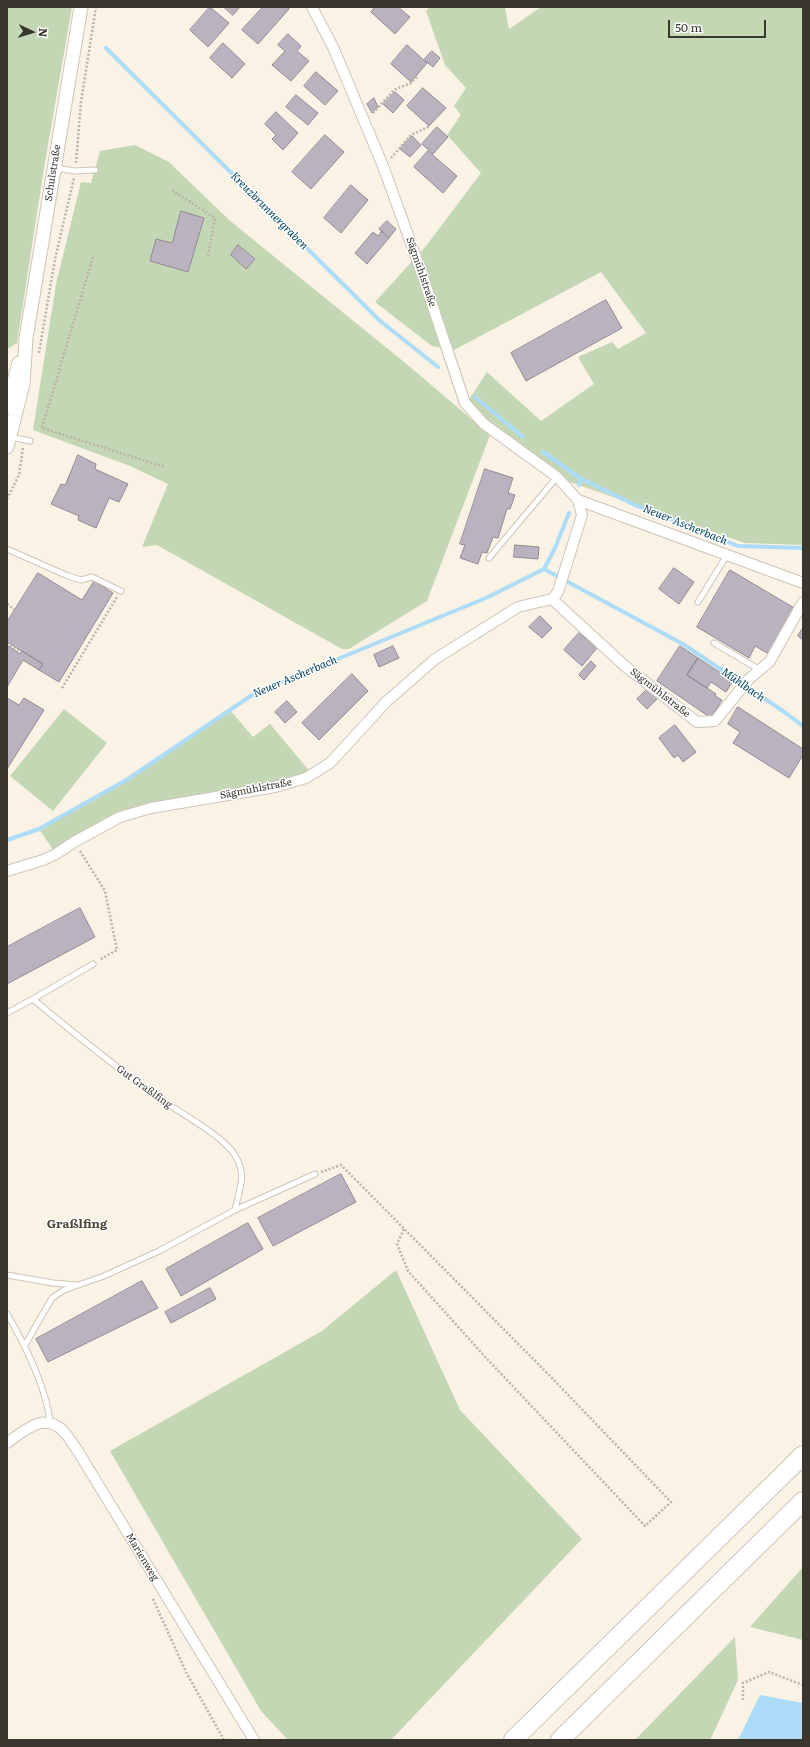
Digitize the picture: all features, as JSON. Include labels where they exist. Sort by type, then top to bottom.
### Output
[{"type":"highway","points":[[513,1740],[803,1455]]},
{"type":"highway","points":[[560,1740],[803,1501]]},
{"type":"street","name":"Schulstraße","points":[[8,440],[23,384],[26,338],[81,7]]},
{"type":"street","name":"Sägmühlstraße","points":[[312,7],[334,47],[383,166],[421,271],[465,402],[490,429],[557,477],[578,500]]},
{"type":"street","name":"Schulstraße","points":[[7,407],[26,338]]},
{"type":"street","points":[[578,500],[803,583]]},
{"type":"street","points":[[555,595],[582,515],[578,500]]},
{"type":"street","name":"Sägmühlstraße","points":[[7,871],[43,860],[56,854],[74,842],[120,817],[151,808],[275,787],[306,778],[330,762],[386,702],[435,659],[518,607],[555,595],[626,667],[697,722],[715,721],[748,680],[770,661],[803,602]]},
{"type":"street","points":[[7,1443],[38,1422],[50,1422]]},
{"type":"street","name":"Marienweg","points":[[50,1422],[64,1431],[79,1452],[254,1740]]},
{"type":"lane","points":[[54,168],[95,170]]},
{"type":"lane","points":[[8,440],[27,441]]},
{"type":"lane","points":[[489,558],[557,477]]},
{"type":"lane","points":[[7,549],[68,576],[81,580],[92,576],[121,591]]},
{"type":"lane","points":[[698,602],[727,555]]},
{"type":"lane","points":[[714,644],[760,670]]},
{"type":"lane","points":[[7,1013],[93,964]]},
{"type":"lane","name":"Gut Graßlfing","points":[[33,999],[92,1048],[159,1098],[227,1144],[236,1157],[243,1173],[235,1210]]},
{"type":"lane","points":[[25,1345],[52,1298],[64,1290],[104,1276],[159,1251],[235,1210],[315,1174]]},
{"type":"lane","points":[[7,1275],[53,1283],[78,1285]]},
{"type":"lane","points":[[7,1314],[25,1345],[48,1408],[50,1422]]},
{"type":"path","points":[[38,358],[55,259],[75,170],[81,102],[96,7]]},
{"type":"path","points":[[364,122],[394,90],[411,83],[417,77]]},
{"type":"path","points":[[383,166],[411,135],[430,126]]},
{"type":"path","points":[[172,190],[215,218],[208,257]]},
{"type":"path","points":[[93,256],[42,428],[165,467]]},
{"type":"path","points":[[7,499],[19,475],[27,441]]},
{"type":"path","points":[[62,688],[121,591]]},
{"type":"path","points":[[7,604],[15,610]]},
{"type":"path","points":[[90,632],[94,635]]},
{"type":"path","points":[[7,643],[21,652]]},
{"type":"path","points":[[74,842],[105,891],[117,950],[93,964]]},
{"type":"path","points":[[315,1174],[341,1164],[548,1374],[671,1502],[645,1526],[488,1360],[408,1271],[396,1244],[404,1229]]},
{"type":"path","points":[[152,1597],[186,1672],[224,1740]]},
{"type":"path","points":[[743,1700],[743,1683],[769,1672],[803,1685]]},
{"type":"green space","points":[[7,7],[72,7],[44,168],[17,343],[7,349]]},
{"type":"green space","points":[[430,7],[505,7],[509,29],[541,7],[803,7],[803,545],[745,543],[570,482],[551,466],[502,434],[468,401],[487,372],[541,421],[594,384],[578,357],[612,342],[618,349],[646,333],[601,272],[454,350],[432,346],[375,302],[426,246],[481,173],[447,135],[461,115],[454,106],[466,88],[445,65],[426,11]]},
{"type":"green space","points":[[135,145],[169,162],[229,220],[409,366],[490,435],[427,601],[349,649],[342,649],[157,545],[142,547],[168,484],[130,466],[33,430],[56,284],[81,182],[91,183],[100,151]]},
{"type":"green space","points":[[64,709],[107,743],[53,811],[10,776]]},
{"type":"green space","points":[[230,710],[253,737],[270,724],[312,774],[120,817],[56,854],[39,829],[128,779]]},
{"type":"green space","points":[[396,1270],[460,1410],[582,1539],[391,1740],[288,1740],[261,1711],[110,1451],[322,1331]]},
{"type":"green space","points":[[803,1567],[803,1640],[750,1627]]},
{"type":"green space","points":[[735,1637],[738,1680],[710,1740],[635,1740]]},
{"type":"water","points":[[760,1695],[803,1703],[803,1740],[738,1740]]},
{"type":"building","points":[[210,7],[229,23],[208,47],[190,30]]},
{"type":"building","points":[[224,7],[240,7],[233,15]]},
{"type":"building","points":[[263,7],[288,7],[289,9],[258,44],[242,30]]},
{"type":"building","points":[[375,7],[398,7],[410,17],[395,34],[371,12]]},
{"type":"building","points":[[288,34],[301,46],[297,51],[309,61],[291,81],[272,65],[285,51],[278,45]]},
{"type":"building","points":[[223,43],[245,64],[232,78],[210,58]]},
{"type":"building","points":[[407,45],[427,63],[411,82],[391,64]]},
{"type":"building","points":[[432,51],[440,58],[433,67],[424,60]]},
{"type":"building","points":[[316,72],[338,91],[325,105],[304,86]]},
{"type":"building","points":[[423,88],[446,108],[429,126],[407,106]]},
{"type":"building","points":[[395,92],[404,100],[393,113],[383,104]]},
{"type":"building","points":[[296,95],[318,113],[308,125],[286,107]]},
{"type":"building","points":[[374,98],[378,107],[372,113],[367,104]]},
{"type":"building","points":[[276,112],[298,133],[283,150],[272,139],[276,135],[265,124]]},
{"type":"building","points":[[437,127],[448,137],[433,154],[422,144]]},
{"type":"building","points":[[325,135],[344,152],[311,189],[292,172]]},
{"type":"building","points":[[412,136],[421,145],[410,157],[400,149]]},
{"type":"building","points":[[428,151],[457,176],[443,193],[414,167]]},
{"type":"building","points":[[351,185],[368,200],[341,233],[324,218]]},
{"type":"building","points":[[181,211],[204,218],[188,272],[150,261],[156,239],[172,243]]},
{"type":"building","points":[[387,221],[396,229],[389,238],[379,229]]},
{"type":"building","points":[[382,231],[389,238],[367,264],[355,253],[373,232],[378,236]]},
{"type":"building","points":[[238,245],[255,259],[246,269],[231,255]]},
{"type":"building","points":[[606,300],[622,328],[526,381],[511,353]]},
{"type":"building","points":[[78,455],[96,464],[95,469],[128,484],[119,502],[109,498],[96,528],[78,520],[79,516],[51,504],[61,484],[65,485]]},
{"type":"building","points":[[485,469],[513,478],[508,493],[515,495],[510,509],[507,509],[498,538],[493,537],[487,553],[482,552],[478,564],[460,558],[465,545],[460,544]]},
{"type":"building","points":[[515,545],[539,547],[538,559],[514,557]]},
{"type":"building","points":[[674,568],[694,582],[679,604],[659,589]]},
{"type":"building","points":[[730,570],[796,609],[769,654],[755,646],[749,658],[697,627]]},
{"type":"building","points":[[38,573],[82,600],[94,581],[113,593],[59,682],[39,670],[43,664],[7,642],[7,622]]},
{"type":"building","points":[[540,616],[552,628],[542,638],[529,627]]},
{"type":"building","points":[[803,628],[803,640],[798,636]]},
{"type":"building","points":[[579,633],[597,648],[582,666],[564,650]]},
{"type":"building","points":[[7,645],[20,654],[22,651],[43,664],[39,670],[23,660],[7,687]]},
{"type":"building","points":[[393,646],[399,658],[379,667],[374,655]]},
{"type":"building","points":[[680,646],[698,658],[687,675],[716,694],[715,696],[722,700],[711,718],[657,681]]},
{"type":"building","points":[[698,658],[733,681],[726,692],[711,682],[707,688],[687,675]]},
{"type":"building","points":[[591,661],[596,666],[584,680],[579,675]]},
{"type":"building","points":[[352,674],[368,691],[319,740],[302,723]]},
{"type":"building","points":[[649,688],[658,698],[647,709],[637,699]]},
{"type":"building","points":[[7,698],[19,705],[24,698],[44,710],[7,769]]},
{"type":"building","points":[[287,701],[297,712],[285,723],[275,712]]},
{"type":"building","points":[[738,707],[803,749],[803,755],[789,778],[733,743],[740,732],[728,724]]},
{"type":"building","points":[[675,725],[696,752],[683,762],[678,755],[674,758],[659,738]]},
{"type":"building","points":[[80,908],[95,937],[7,984],[7,947]]},
{"type":"building","points":[[341,1174],[356,1202],[273,1246],[258,1218]]},
{"type":"building","points":[[248,1223],[263,1249],[181,1296],[166,1269]]},
{"type":"building","points":[[142,1281],[158,1308],[48,1362],[36,1339]]},
{"type":"building","points":[[210,1288],[216,1299],[171,1323],[165,1312]]},
{"type":"waterway","name":"Kreuzbrunnergraben","points":[[106,48],[379,320],[438,367]]},
{"type":"waterway","name":"Kreuzbrunnergraben","points":[[475,397],[523,437]]},
{"type":"waterway","name":"Kreuzbrunnergraben","points":[[543,452],[580,478]]},
{"type":"waterway","name":"Neuer Ascherbach","points":[[579,485],[580,478],[635,505],[738,546],[803,548]]},
{"type":"waterway","name":"Neuer Ascherbach","points":[[7,840],[39,829],[128,779],[255,693],[486,598],[544,569],[555,548],[569,513]]},
{"type":"waterway","name":"Mühlbach","points":[[544,569],[683,644],[803,726]]},
{"type":"district","name":"Graßlfing","points":[[77,1224]]}]
